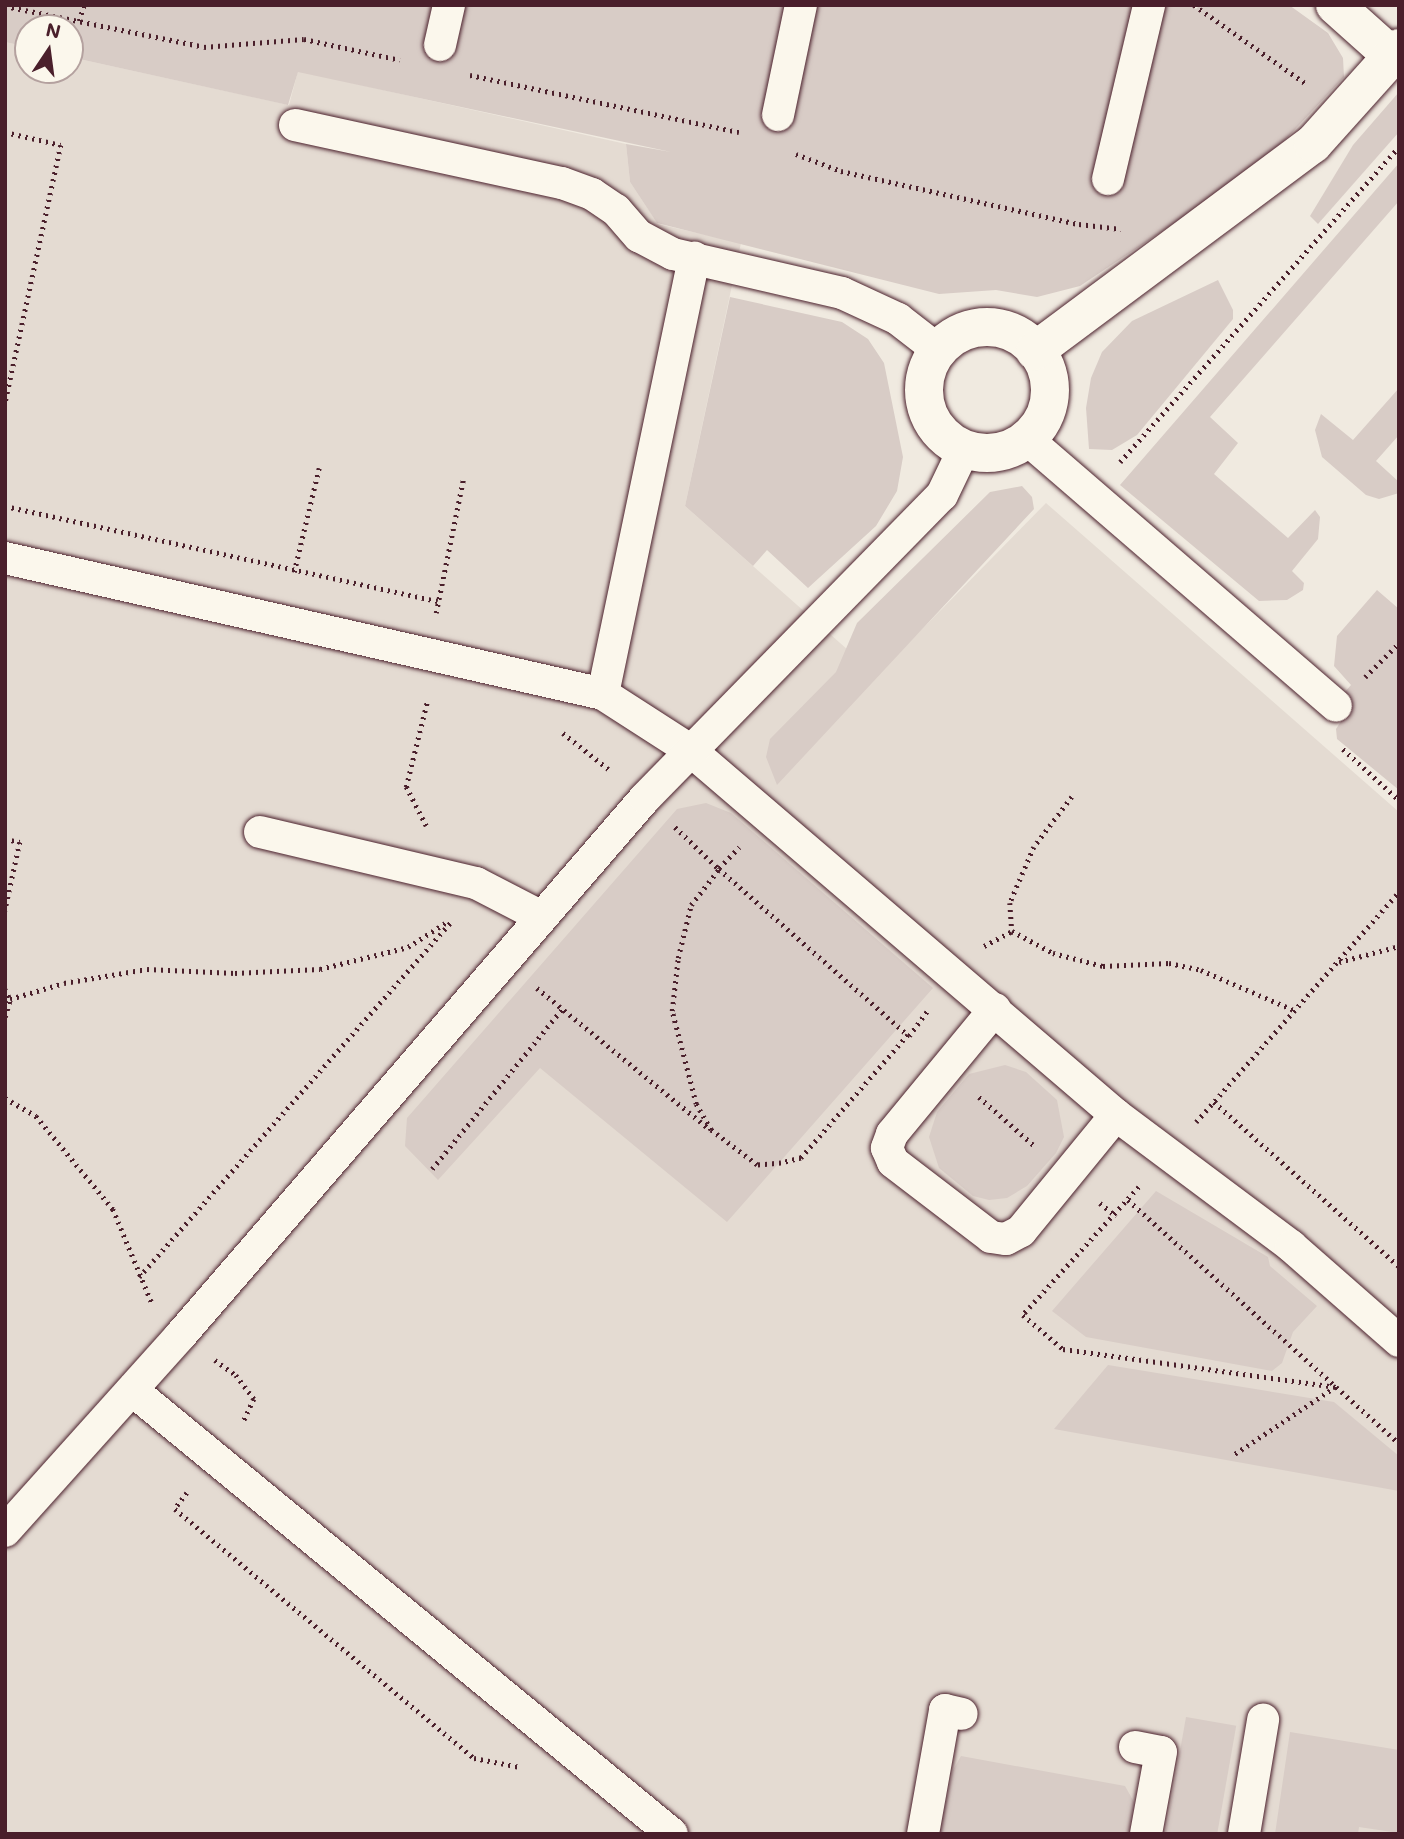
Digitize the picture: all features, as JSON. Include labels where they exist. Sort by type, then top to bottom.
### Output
[{"type":"street","points":[[1035,351],[1291,162],[1395,52],[1335,5]]},
{"type":"street","points":[[992,328],[1012,333],[1035,351],[1045,368],[1049,397],[1040,424],[1027,439],[997,452],[964,449],[935,427],[925,402],[926,374],[938,350],[962,332],[992,328]]},
{"type":"lane","points":[[440,45],[449,5]]},
{"type":"lane","points":[[778,115],[801,5]]},
{"type":"lane","points":[[1108,180],[1149,5]]},
{"type":"lane","points":[[295,125],[562,183],[592,194],[616,210],[639,236],[673,254],[694,257],[874,305],[938,350]]},
{"type":"lane","points":[[603,694],[694,257]]},
{"type":"lane","points":[[1027,439],[1336,706]]},
{"type":"lane","points":[[5,1531],[132,1390],[645,798],[942,495],[964,449]]},
{"type":"lane","points":[[5,558],[603,694],[690,750],[956,975],[1116,1115],[1291,1246],[1399,1341]]},
{"type":"lane","points":[[260,832],[476,883],[542,917]]},
{"type":"lane","points":[[995,1009],[892,1134],[887,1148],[893,1162],[999,1240],[1021,1231],[1116,1115]]},
{"type":"lane","points":[[132,1390],[672,1834]]},
{"type":"lane","points":[[923,1834],[944,1710],[962,1714]]},
{"type":"lane","points":[[1244,1834],[1263,1720]]},
{"type":"lane","points":[[1135,1747],[1161,1752],[1146,1834]]},
{"type":"path","points":[[1194,5],[1308,85]]},
{"type":"path","points":[[5,6],[44,14]]},
{"type":"path","points":[[84,22],[204,47],[304,39],[412,62]]},
{"type":"path","points":[[466,74],[750,134]]},
{"type":"path","points":[[5,132],[61,145],[5,405]]},
{"type":"path","points":[[1089,493],[1399,147]]},
{"type":"path","points":[[283,622],[319,468]]},
{"type":"path","points":[[427,655],[463,480]]},
{"type":"path","points":[[5,506],[438,601]]},
{"type":"path","points":[[413,699],[439,705]]},
{"type":"path","points":[[426,702],[406,787],[451,877]]},
{"type":"path","points":[[553,731],[566,734],[645,798],[719,869],[1116,1216]]},
{"type":"path","points":[[1073,797],[1034,847],[1010,904],[1012,931],[1053,953],[1103,966],[1169,963],[1201,970],[1294,1010]]},
{"type":"path","points":[[710,1130],[696,1104],[672,1011],[678,958],[691,905],[719,869],[769,816]]},
{"type":"path","points":[[5,839],[20,842],[5,911]]},
{"type":"path","points":[[1336,1387],[1062,1349],[1023,1315],[1116,1216],[1166,1155],[1399,892]]},
{"type":"path","points":[[10,999],[64,983],[148,969],[235,973],[320,969],[408,947],[454,918],[139,1277]]},
{"type":"path","points":[[1337,963],[1399,946]]},
{"type":"path","points":[[504,961],[710,1130],[757,1165],[801,1158],[908,1035],[956,975]]},
{"type":"path","points":[[5,989],[10,999],[5,1017]]},
{"type":"path","points":[[432,1169],[562,1009]]},
{"type":"path","points":[[1214,1102],[1399,1266]]},
{"type":"path","points":[[1128,1200],[1399,1443]]},
{"type":"path","points":[[1234,1455],[1336,1387]]},
{"type":"shaded area","points":[[5,5],[1190,5],[1196,9],[1200,5],[1289,5],[1328,33],[1343,58],[1344,77],[1284,141],[1188,214],[1080,286],[1037,297],[996,290],[939,294],[657,223],[630,182],[626,144],[671,152],[298,72],[288,105],[84,60],[84,14],[14,14],[14,44],[5,42]]},
{"type":"shaded area","points":[[5,42],[14,44],[14,84],[84,84],[84,60],[289,105],[298,71],[626,144],[630,182],[658,224],[741,243],[685,506],[848,650],[877,675],[1046,503],[1399,812],[1399,1834],[5,1834]]},
{"type":"shaded area","points":[[1399,92],[1399,132],[1318,224],[1310,216],[1353,145]]},
{"type":"shaded area","points":[[1399,163],[1399,201],[1210,417],[1238,443],[1214,474],[1288,538],[1315,510],[1320,517],[1318,539],[1292,571],[1304,583],[1303,590],[1287,600],[1259,601],[1120,485]]},
{"type":"shaded area","points":[[1218,280],[1233,310],[1233,319],[1137,435],[1112,450],[1089,449],[1086,408],[1091,378],[1102,352],[1132,321]]},
{"type":"shaded area","points":[[730,297],[842,322],[868,339],[884,363],[903,457],[897,491],[876,526],[808,588],[767,550],[753,566],[685,506]]},
{"type":"shaded area","points":[[1399,388],[1399,435],[1376,461],[1399,482],[1399,493],[1379,499],[1366,495],[1322,457],[1315,430],[1321,414],[1353,440]]},
{"type":"shaded area","points":[[1022,486],[1032,497],[1034,509],[777,785],[766,757],[770,739],[836,672],[857,623],[990,492]]},
{"type":"shaded area","points":[[1377,590],[1399,609],[1399,790],[1337,739],[1336,729],[1347,712],[1337,701],[1351,685],[1334,666],[1337,636]]},
{"type":"shaded area","points":[[706,803],[731,813],[933,988],[727,1222],[540,1068],[438,1180],[405,1146],[407,1118],[677,809]]},
{"type":"shaded area","points":[[1005,1065],[1026,1072],[1057,1100],[1064,1137],[1056,1153],[1027,1186],[1007,1198],[989,1200],[973,1196],[939,1168],[929,1137],[937,1112],[969,1074]]},
{"type":"shaded area","points":[[1156,1191],[1268,1257],[1270,1266],[1317,1306],[1293,1332],[1282,1363],[1272,1371],[1086,1337],[1052,1311]]},
{"type":"shaded area","points":[[1108,1365],[1334,1402],[1399,1456],[1399,1491],[1054,1429]]},
{"type":"shaded area","points":[[1186,1717],[1236,1726],[1217,1834],[1165,1834]]},
{"type":"shaded area","points":[[1290,1732],[1399,1750],[1399,1833],[1359,1827],[1358,1834],[1275,1834]]},
{"type":"shaded area","points":[[961,1756],[1125,1786],[1134,1802],[1132,1834],[939,1834],[953,1770]]}]
